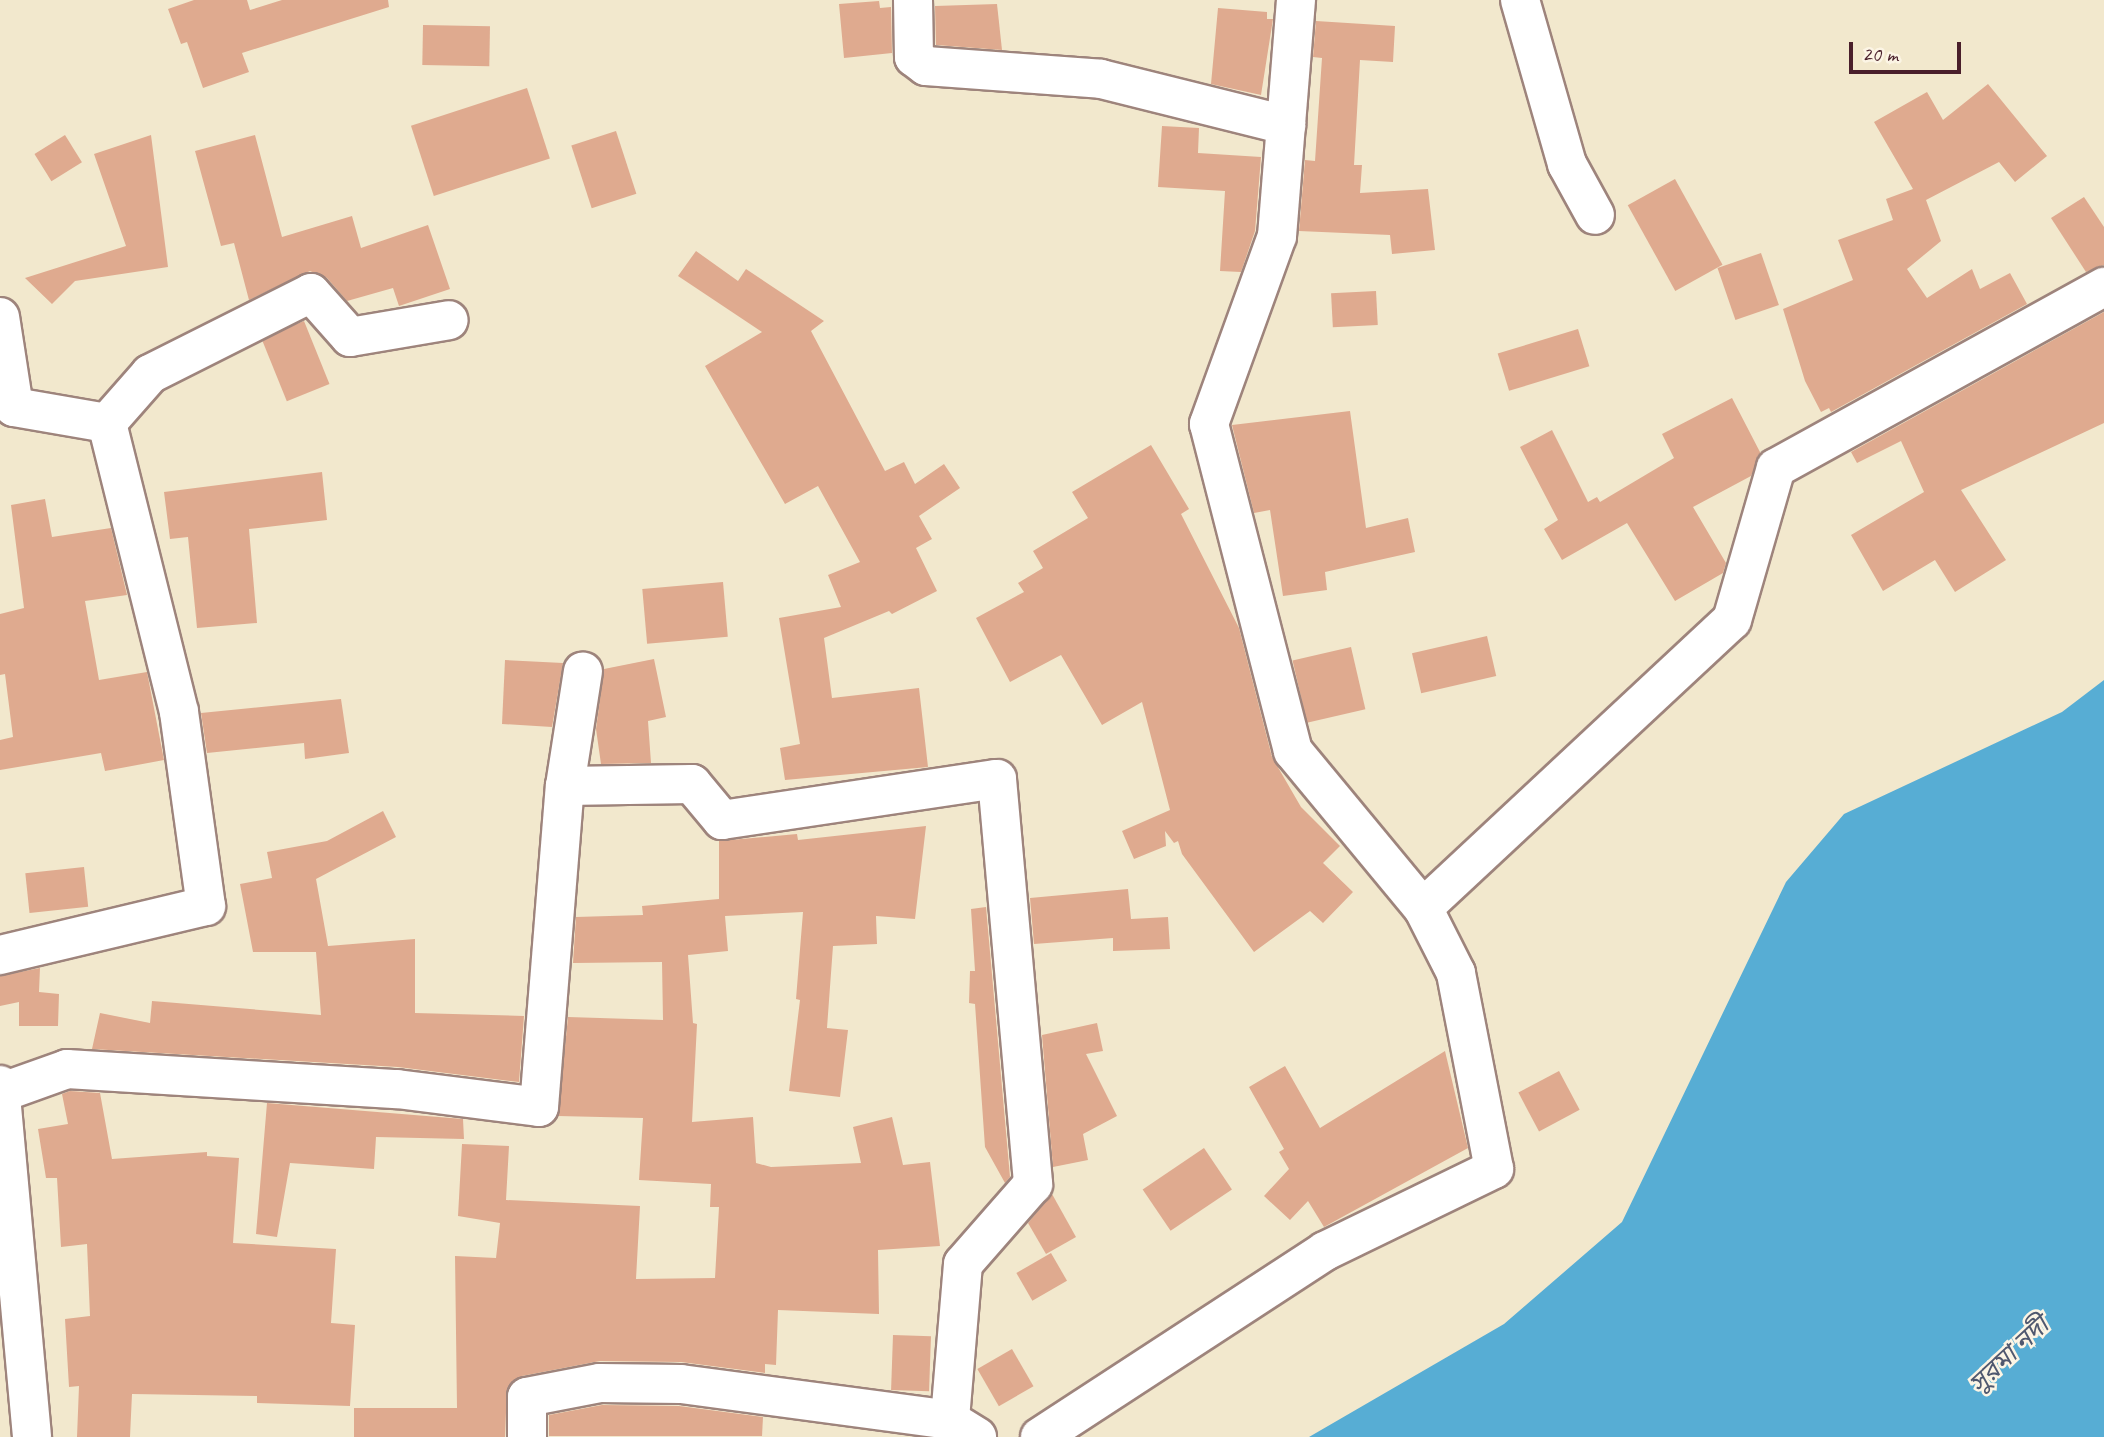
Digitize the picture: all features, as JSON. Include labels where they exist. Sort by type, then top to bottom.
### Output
[{"type":"street","points":[[913,0],[914,57],[926,66],[1101,79],[1286,125]]},
{"type":"street","points":[[1040,1437],[1325,1251],[1494,1169],[1456,973],[1423,908],[1293,751],[1209,424],[1277,236],[1296,0]]},
{"type":"street","points":[[1520,0],[1567,164],[1595,215]]},
{"type":"street","points":[[1423,908],[1732,620],[1776,468],[2104,286]]},
{"type":"street","points":[[107,424],[150,374],[311,293],[350,337],[449,320]]},
{"type":"street","points":[[0,317],[14,407],[107,424]]},
{"type":"street","points":[[0,955],[206,906],[179,712],[107,424]]},
{"type":"street","points":[[32,1437],[1,1090],[67,1069],[397,1088],[540,1107],[565,786],[583,671]]},
{"type":"street","points":[[527,1437],[527,1397],[600,1383],[681,1384],[963,1428],[963,1264],[1032,1184],[997,779],[722,820],[692,784],[565,786]]},
{"type":"water","name":"সুরমা নদী","points":[[2104,680],[2104,1437],[1309,1437],[1504,1324],[1622,1222],[1786,882],[1844,814],[2062,712]]},
{"type":"building","points":[[194,0],[247,0],[250,10],[282,0],[388,0],[389,7],[242,53],[249,72],[203,88],[187,42],[181,44],[168,9]]},
{"type":"building","points":[[879,1],[880,8],[891,7],[892,53],[844,58],[839,4]]},
{"type":"building","points":[[997,4],[1002,50],[936,45],[935,6]]},
{"type":"building","points":[[1218,8],[1267,12],[1267,19],[1273,19],[1261,95],[1211,84]]},
{"type":"building","points":[[1316,21],[1395,26],[1393,62],[1360,60],[1354,165],[1362,165],[1360,193],[1428,189],[1435,250],[1392,254],[1390,235],[1299,231],[1305,160],[1315,161],[1322,58],[1313,57]]},
{"type":"building","points":[[423,25],[490,26],[489,66],[422,65]]},
{"type":"building","points":[[1988,84],[2047,156],[2015,182],[1999,162],[1926,200],[1941,241],[1907,269],[1927,298],[1972,269],[1980,289],[2010,273],[2027,304],[1831,412],[1829,408],[1821,412],[1805,381],[1783,309],[1853,280],[1838,240],[1893,220],[1886,199],[1913,189],[1874,122],[1927,92],[1943,120]]},
{"type":"building","points":[[527,88],[550,158],[434,196],[411,126]]},
{"type":"building","points":[[1162,126],[1199,128],[1198,153],[1261,157],[1255,231],[1241,272],[1220,271],[1225,191],[1158,187]]},
{"type":"building","points":[[616,131],[636,194],[592,208],[571,146]]},
{"type":"building","points":[[65,135],[82,162],[51,181],[34,154]]},
{"type":"building","points":[[151,135],[168,267],[75,281],[52,304],[25,278],[126,246],[94,154]]},
{"type":"building","points":[[255,135],[282,237],[352,216],[361,248],[428,225],[450,289],[399,306],[393,288],[347,301],[327,278],[310,271],[249,300],[234,243],[221,246],[195,151]]},
{"type":"building","points":[[1675,179],[1723,265],[1675,291],[1628,205]]},
{"type":"building","points":[[2084,197],[2104,227],[2104,265],[2086,272],[2051,218]]},
{"type":"building","points":[[696,251],[738,281],[746,269],[824,321],[811,331],[885,471],[904,462],[915,484],[944,464],[960,488],[919,516],[932,539],[916,548],[937,591],[892,614],[889,611],[824,638],[832,698],[919,688],[928,767],[785,780],[780,748],[800,744],[779,618],[841,607],[828,575],[860,562],[818,486],[785,504],[705,366],[762,332],[678,276]]},
{"type":"building","points":[[1761,253],[1779,305],[1735,320],[1718,268]]},
{"type":"building","points":[[1376,291],[1378,325],[1333,327],[1331,293]]},
{"type":"building","points":[[2104,312],[2104,423],[1961,490],[2006,560],[1955,592],[1935,560],[1883,591],[1851,535],[1924,492],[1901,441],[1857,463],[1851,452]]},
{"type":"building","points":[[304,321],[329,384],[287,401],[261,338]]},
{"type":"building","points":[[1578,329],[1589,366],[1509,391],[1498,354]]},
{"type":"building","points":[[1732,398],[1761,454],[1751,476],[1693,507],[1726,563],[1723,573],[1675,601],[1627,523],[1562,560],[1544,529],[1558,520],[1520,447],[1552,430],[1588,502],[1597,497],[1600,502],[1674,458],[1662,434]]},
{"type":"building","points":[[1350,411],[1366,528],[1408,518],[1415,552],[1325,572],[1327,590],[1283,596],[1270,510],[1254,513],[1232,425]]},
{"type":"building","points":[[1151,445],[1189,509],[1181,514],[1239,628],[1272,757],[1301,807],[1340,846],[1323,863],[1353,892],[1323,923],[1310,911],[1254,952],[1182,854],[1178,841],[1174,843],[1165,831],[1166,846],[1134,859],[1122,831],[1170,810],[1142,702],[1102,725],[1061,655],[1010,682],[976,618],[1024,592],[1018,583],[1043,568],[1033,551],[1088,518],[1072,492]]},
{"type":"building","points":[[322,472],[327,520],[249,529],[257,623],[197,628],[188,537],[170,539],[164,492]]},
{"type":"building","points":[[45,499],[52,537],[111,528],[127,595],[85,601],[99,680],[147,672],[164,760],[105,771],[101,753],[0,770],[0,740],[13,737],[5,674],[0,675],[0,614],[24,608],[11,505]]},
{"type":"building","points":[[723,582],[728,637],[647,644],[642,589]]},
{"type":"building","points":[[1487,636],[1496,676],[1421,693],[1412,653]]},
{"type":"building","points":[[1351,647],[1365,709],[1307,723],[1293,660]]},
{"type":"building","points":[[654,659],[666,717],[648,721],[651,763],[601,764],[596,729],[604,669]]},
{"type":"building","points":[[505,660],[563,663],[552,727],[502,724]]},
{"type":"building","points":[[341,699],[349,753],[305,759],[304,743],[207,753],[201,713]]},
{"type":"building","points":[[383,811],[396,837],[316,879],[328,946],[415,939],[415,1013],[524,1016],[519,1082],[398,1067],[92,1049],[100,1013],[150,1023],[152,1001],[321,1015],[316,952],[253,952],[240,884],[272,878],[267,852],[327,841]]},
{"type":"building","points":[[926,826],[915,919],[876,916],[877,944],[833,946],[827,1028],[848,1030],[840,1097],[789,1091],[800,1000],[796,999],[803,912],[725,916],[728,951],[688,955],[693,1023],[697,1024],[692,1122],[753,1117],[756,1163],[771,1167],[861,1163],[853,1127],[892,1117],[903,1165],[930,1162],[940,1246],[878,1250],[879,1314],[778,1310],[776,1365],[765,1364],[765,1373],[681,1362],[600,1361],[522,1376],[507,1388],[505,1437],[354,1437],[354,1408],[457,1408],[455,1256],[496,1258],[500,1223],[458,1216],[462,1144],[509,1146],[506,1200],[640,1206],[636,1279],[715,1278],[719,1207],[710,1207],[711,1184],[639,1180],[643,1118],[558,1116],[568,1017],[663,1020],[662,962],[573,963],[576,917],[643,915],[642,906],[719,899],[719,841],[797,834],[798,840]]},
{"type":"building","points":[[84,867],[88,907],[30,913],[25,873]]},
{"type":"building","points":[[1128,889],[1131,919],[1168,917],[1170,949],[1113,951],[1113,938],[1034,944],[1030,898]]},
{"type":"building","points":[[986,907],[1010,1177],[1005,1183],[985,1147],[975,1004],[969,1003],[970,971],[975,971],[971,909]]},
{"type":"building","points":[[40,968],[39,992],[59,994],[58,1026],[19,1026],[19,1002],[0,1006],[0,976]]},
{"type":"building","points":[[1097,1023],[1103,1051],[1086,1054],[1117,1116],[1083,1134],[1088,1160],[1053,1167],[1042,1035]]},
{"type":"building","points":[[1445,1051],[1468,1148],[1324,1227],[1308,1201],[1290,1220],[1264,1196],[1289,1169],[1279,1152],[1284,1149],[1249,1087],[1285,1066],[1320,1128]]},
{"type":"building","points":[[1559,1071],[1580,1110],[1539,1131],[1518,1093]]},
{"type":"building","points":[[70,1091],[100,1093],[112,1159],[207,1152],[207,1156],[239,1158],[233,1243],[336,1249],[331,1323],[355,1325],[350,1406],[257,1403],[257,1396],[132,1394],[130,1437],[77,1437],[79,1386],[69,1387],[65,1319],[90,1316],[87,1244],[61,1247],[57,1178],[46,1178],[38,1129],[68,1124],[62,1094]]},
{"type":"building","points":[[267,1103],[463,1119],[464,1139],[376,1137],[374,1169],[290,1163],[277,1237],[256,1234]]},
{"type":"building","points":[[1204,1148],[1232,1189],[1171,1231],[1143,1189]]},
{"type":"building","points":[[1052,1194],[1076,1237],[1046,1254],[1028,1223]]},
{"type":"building","points":[[1051,1253],[1067,1281],[1032,1301],[1016,1273]]},
{"type":"building","points":[[893,1335],[931,1336],[929,1391],[891,1390]]},
{"type":"building","points":[[1012,1349],[1034,1386],[999,1406],[977,1369]]},
{"type":"building","points":[[602,1405],[679,1406],[763,1417],[762,1436],[549,1436],[549,1415]]}]
